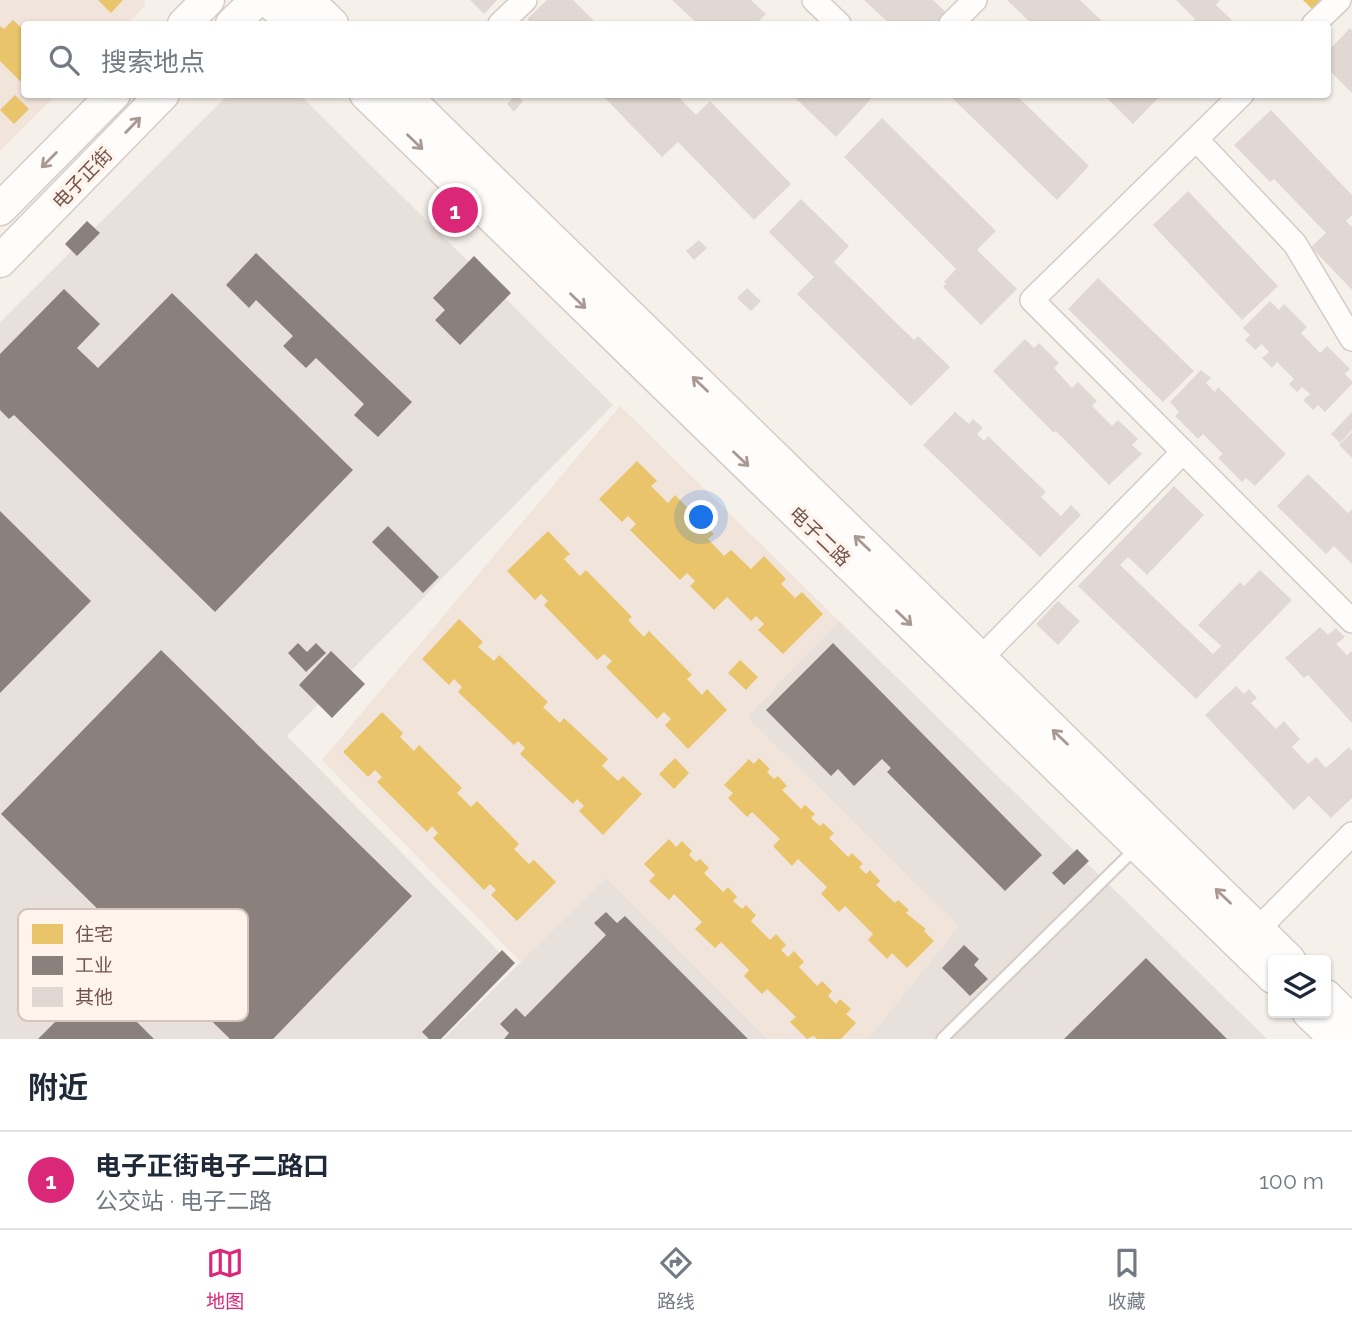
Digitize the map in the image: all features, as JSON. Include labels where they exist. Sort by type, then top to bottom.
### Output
[{"type":"main road","points":[[187,21],[208,0]]},
{"type":"main road","points":[[235,21],[257,0]]},
{"type":"main road","points":[[268,0],[291,21]]},
{"type":"main road","points":[[307,0],[329,21]]},
{"type":"main road","name":"电子正街","points":[[0,209],[110,98]]},
{"type":"main road","name":"电子正街","points":[[0,261],[159,98]]},
{"type":"main road","name":"电子二路","points":[[370,98],[1268,972]]},
{"type":"main road","name":"电子二路","points":[[417,99],[980,659],[1284,955]]},
{"type":"main road","points":[[1331,1001],[1352,1021]]},
{"type":"main road","points":[[1314,1018],[1336,1039]]},
{"type":"street","points":[[503,21],[525,0]]},
{"type":"street","points":[[814,0],[836,21]]},
{"type":"street","points":[[954,21],[975,0]]},
{"type":"street","points":[[1317,21],[1339,0]]},
{"type":"street","points":[[1238,98],[1032,300],[1352,621]]},
{"type":"street","points":[[1196,139],[1295,244],[1352,340]]},
{"type":"street","points":[[980,659],[1183,452]]},
{"type":"street","points":[[1258,929],[1352,834]]},
{"type":"lane","points":[[942,1039],[1138,845]]},
{"type":"shaded area","points":[[0,0],[145,0],[145,6],[130,21],[21,21],[21,98],[53,98],[0,151]]},
{"type":"shaded area","points":[[225,98],[303,98],[613,405],[287,736],[510,963],[435,1039],[0,1039],[0,322]]},
{"type":"shaded area","points":[[620,406],[839,621],[747,717],[959,926],[868,1039],[768,1039],[606,878],[522,963],[322,760]]},
{"type":"shaded area","points":[[839,621],[1267,1039],[868,1039],[959,926],[747,717]]},
{"type":"shaded area","points":[[606,878],[768,1039],[443,1039]]},
{"type":"building: 住宅","points":[[98,0],[123,0],[111,13]]},
{"type":"building: 住宅","points":[[1303,0],[1323,0],[1313,10]]},
{"type":"building: 住宅","points":[[13,20],[21,27],[21,82],[0,61],[0,26],[4,29]]},
{"type":"building: 住宅","points":[[15,95],[29,109],[14,124],[0,110]]},
{"type":"building: 住宅","points":[[637,461],[657,481],[651,486],[668,503],[675,495],[714,534],[708,539],[724,556],[731,550],[751,569],[764,556],[786,579],[781,584],[795,598],[802,592],[823,614],[783,654],[758,630],[764,624],[756,616],[751,621],[727,597],[714,610],[690,586],[695,581],[687,573],[680,580],[630,530],[636,524],[628,516],[622,522],[599,499]]},
{"type":"building: 住宅","points":[[548,531],[570,554],[564,559],[580,576],[586,570],[632,617],[628,620],[644,637],[649,631],[692,675],[687,679],[702,695],[707,689],[727,710],[688,749],[665,725],[671,719],[664,712],[657,719],[606,667],[612,661],[604,654],[597,660],[544,605],[548,601],[541,594],[535,600],[507,571]]},
{"type":"building: 住宅","points":[[459,619],[483,642],[478,647],[494,661],[499,655],[548,702],[543,707],[560,723],[564,718],[608,759],[602,766],[618,781],[623,776],[642,794],[603,835],[579,811],[584,806],[577,799],[573,804],[520,754],[525,748],[518,741],[514,745],[458,692],[462,687],[454,679],[449,685],[422,659]]},
{"type":"building: 住宅","points":[[740,660],[758,677],[746,690],[728,673]]},
{"type":"building: 住宅","points":[[382,712],[403,733],[400,737],[414,751],[419,745],[462,788],[457,793],[471,807],[477,801],[519,844],[514,849],[529,864],[534,860],[556,882],[517,921],[491,895],[496,890],[490,884],[484,890],[433,838],[438,833],[432,826],[427,832],[377,782],[382,777],[375,770],[368,777],[343,752]]},
{"type":"building: 住宅","points":[[675,758],[689,773],[674,789],[659,774]]},
{"type":"building: 住宅","points":[[759,758],[770,769],[767,772],[774,779],[778,776],[787,786],[782,790],[801,809],[805,805],[815,814],[811,818],[820,826],[823,823],[834,833],[829,838],[848,857],[852,853],[863,864],[859,867],[866,874],[870,870],[880,881],[876,885],[895,903],[898,900],[909,910],[906,913],[926,929],[924,931],[934,941],[907,968],[892,953],[887,959],[868,940],[873,934],[845,906],[839,912],[821,894],[827,887],[798,859],[792,866],[773,846],[780,839],[752,812],[747,817],[728,798],[733,793],[724,785],[749,759],[754,764]]},
{"type":"building: 住宅","points":[[669,839],[676,847],[682,841],[692,851],[689,855],[696,862],[700,859],[709,868],[704,873],[723,892],[728,887],[737,897],[733,901],[742,909],[746,905],[756,915],[751,921],[770,940],[776,934],[786,945],[781,950],[788,957],[794,951],[804,962],[799,967],[817,986],[822,981],[832,991],[828,996],[836,1004],[840,999],[851,1009],[846,1014],[856,1023],[841,1039],[817,1039],[814,1036],[807,1039],[790,1022],[796,1017],[767,989],[762,994],[744,976],[749,970],[721,942],[715,948],[695,929],[702,922],[674,894],[669,900],[649,881],[655,875],[644,864]]},
{"type":"building: 工业","points":[[87,221],[100,233],[77,256],[65,244]]},
{"type":"building: 工业","points":[[256,253],[412,402],[378,437],[354,415],[364,404],[316,358],[306,368],[283,346],[293,336],[256,300],[249,308],[226,285]]},
{"type":"building: 工业","points":[[474,256],[511,293],[460,345],[435,320],[445,310],[433,298]]},
{"type":"building: 工业","points":[[64,289],[100,324],[77,348],[98,368],[172,293],[353,470],[215,612],[14,415],[9,419],[0,410],[0,354]]},
{"type":"building: 工业","points":[[0,511],[91,601],[0,693]]},
{"type":"building: 工业","points":[[388,526],[439,577],[423,593],[372,542]]},
{"type":"building: 工业","points":[[298,643],[307,652],[316,643],[326,653],[306,672],[288,653]]},
{"type":"building: 工业","points":[[833,643],[1042,855],[1005,891],[887,772],[891,768],[882,759],[854,786],[838,769],[831,776],[766,710]]},
{"type":"building: 工业","points":[[161,650],[412,896],[273,1039],[230,1039],[212,1021],[248,1021],[248,909],[98,909],[1,814]]},
{"type":"building: 工业","points":[[331,651],[365,684],[332,718],[299,685]]},
{"type":"building: 工业","points":[[1077,849],[1089,861],[1064,885],[1052,873]]},
{"type":"building: 工业","points":[[606,912],[617,923],[625,916],[748,1039],[504,1039],[509,1033],[500,1024],[516,1008],[525,1017],[606,935],[594,923]]},
{"type":"building: 工业","points":[[964,945],[979,959],[974,965],[988,979],[970,996],[942,968]]},
{"type":"building: 工业","points":[[502,950],[515,963],[441,1039],[429,1039],[422,1032]]},
{"type":"building: 工业","points":[[1146,958],[1227,1039],[1064,1039]]},
{"type":"building: 工业","points":[[56,1021],[136,1021],[154,1039],[38,1039]]},
{"type":"building: 其他","points":[[470,0],[497,0],[484,14]]},
{"type":"building: 其他","points":[[547,0],[573,0],[594,21],[529,21],[527,19]]},
{"type":"building: 其他","points":[[672,0],[751,0],[766,14],[759,21],[695,21]]},
{"type":"building: 其他","points":[[864,0],[933,0],[948,14],[941,21],[887,21]]},
{"type":"building: 其他","points":[[1007,0],[1080,0],[1102,21],[1029,21]]},
{"type":"building: 其他","points":[[1176,0],[1220,0],[1216,5],[1233,21],[1193,21],[1195,19]]},
{"type":"building: 其他","points":[[1350,28],[1352,30],[1352,93],[1331,72],[1331,48]]},
{"type":"building: 其他","points":[[512,98],[523,101],[514,112],[507,104]]},
{"type":"building: 其他","points":[[605,98],[680,98],[696,115],[710,101],[791,184],[754,220],[678,142],[662,157]]},
{"type":"building: 其他","points":[[795,98],[870,98],[836,137]]},
{"type":"building: 其他","points":[[952,98],[1019,98],[1089,166],[1057,200]]},
{"type":"building: 其他","points":[[1107,98],[1158,98],[1133,124]]},
{"type":"building: 其他","points":[[1271,110],[1352,195],[1352,215],[1346,221],[1352,227],[1352,290],[1311,247],[1326,233],[1274,179],[1270,182],[1234,145]]},
{"type":"building: 其他","points":[[882,118],[996,231],[977,250],[1017,289],[981,325],[943,287],[946,284],[944,282],[956,269],[844,157]]},
{"type":"building: 其他","points":[[1188,191],[1278,286],[1242,320],[1153,225]]},
{"type":"building: 其他","points":[[801,199],[849,246],[834,262],[914,340],[918,336],[950,367],[911,406],[797,294],[814,277],[769,232]]},
{"type":"building: 其他","points":[[699,240],[707,248],[694,260],[686,251]]},
{"type":"building: 其他","points":[[1098,278],[1194,371],[1163,402],[1068,309]]},
{"type":"building: 其他","points":[[747,288],[761,301],[751,311],[737,298]]},
{"type":"building: 其他","points":[[1270,301],[1279,310],[1284,304],[1307,327],[1301,333],[1320,353],[1327,346],[1350,369],[1345,374],[1352,384],[1325,412],[1318,405],[1313,410],[1303,400],[1310,394],[1302,387],[1297,392],[1289,384],[1294,379],[1277,362],[1272,368],[1262,358],[1269,352],[1262,344],[1255,350],[1245,340],[1250,335],[1243,328]]},
{"type":"building: 其他","points":[[1025,339],[1034,348],[1039,343],[1059,363],[1054,368],[1072,388],[1078,382],[1097,401],[1092,406],[1112,426],[1118,420],[1138,439],[1132,445],[1142,454],[1109,485],[993,371]]},
{"type":"building: 其他","points":[[1201,370],[1211,378],[1206,383],[1215,392],[1218,387],[1286,454],[1255,486],[1246,478],[1242,482],[1218,458],[1223,454],[1203,434],[1198,439],[1175,416],[1179,412],[1170,402]]},
{"type":"building: 其他","points":[[955,412],[969,424],[973,419],[983,428],[977,434],[984,441],[988,436],[1046,492],[1041,497],[1061,516],[1071,505],[1081,515],[1040,557],[923,445]]},
{"type":"building: 其他","points":[[1352,412],[1352,430],[1340,443],[1331,434]]},
{"type":"building: 其他","points":[[1352,432],[1352,458],[1339,445]]},
{"type":"building: 其他","points":[[1308,474],[1348,513],[1352,509],[1352,564],[1334,546],[1326,554],[1277,506]]},
{"type":"building: 其他","points":[[1174,486],[1204,515],[1147,575],[1128,557],[1120,565],[1213,654],[1221,646],[1198,625],[1240,582],[1244,586],[1260,570],[1292,600],[1196,699],[1078,586]]},
{"type":"building: 其他","points":[[1058,601],[1080,621],[1058,645],[1036,624]]},
{"type":"building: 其他","points":[[1320,627],[1328,635],[1336,628],[1345,637],[1336,644],[1347,655],[1352,651],[1352,723],[1308,675],[1304,678],[1285,658]]},
{"type":"building: 其他","points":[[1236,686],[1244,694],[1249,689],[1257,698],[1251,703],[1276,729],[1284,721],[1300,739],[1292,747],[1308,764],[1316,757],[1326,768],[1349,747],[1352,751],[1352,798],[1331,818],[1309,796],[1294,810],[1205,715]]},
{"type":"place","name":"电子正街电子二路口","points":[[455,210]]}]
